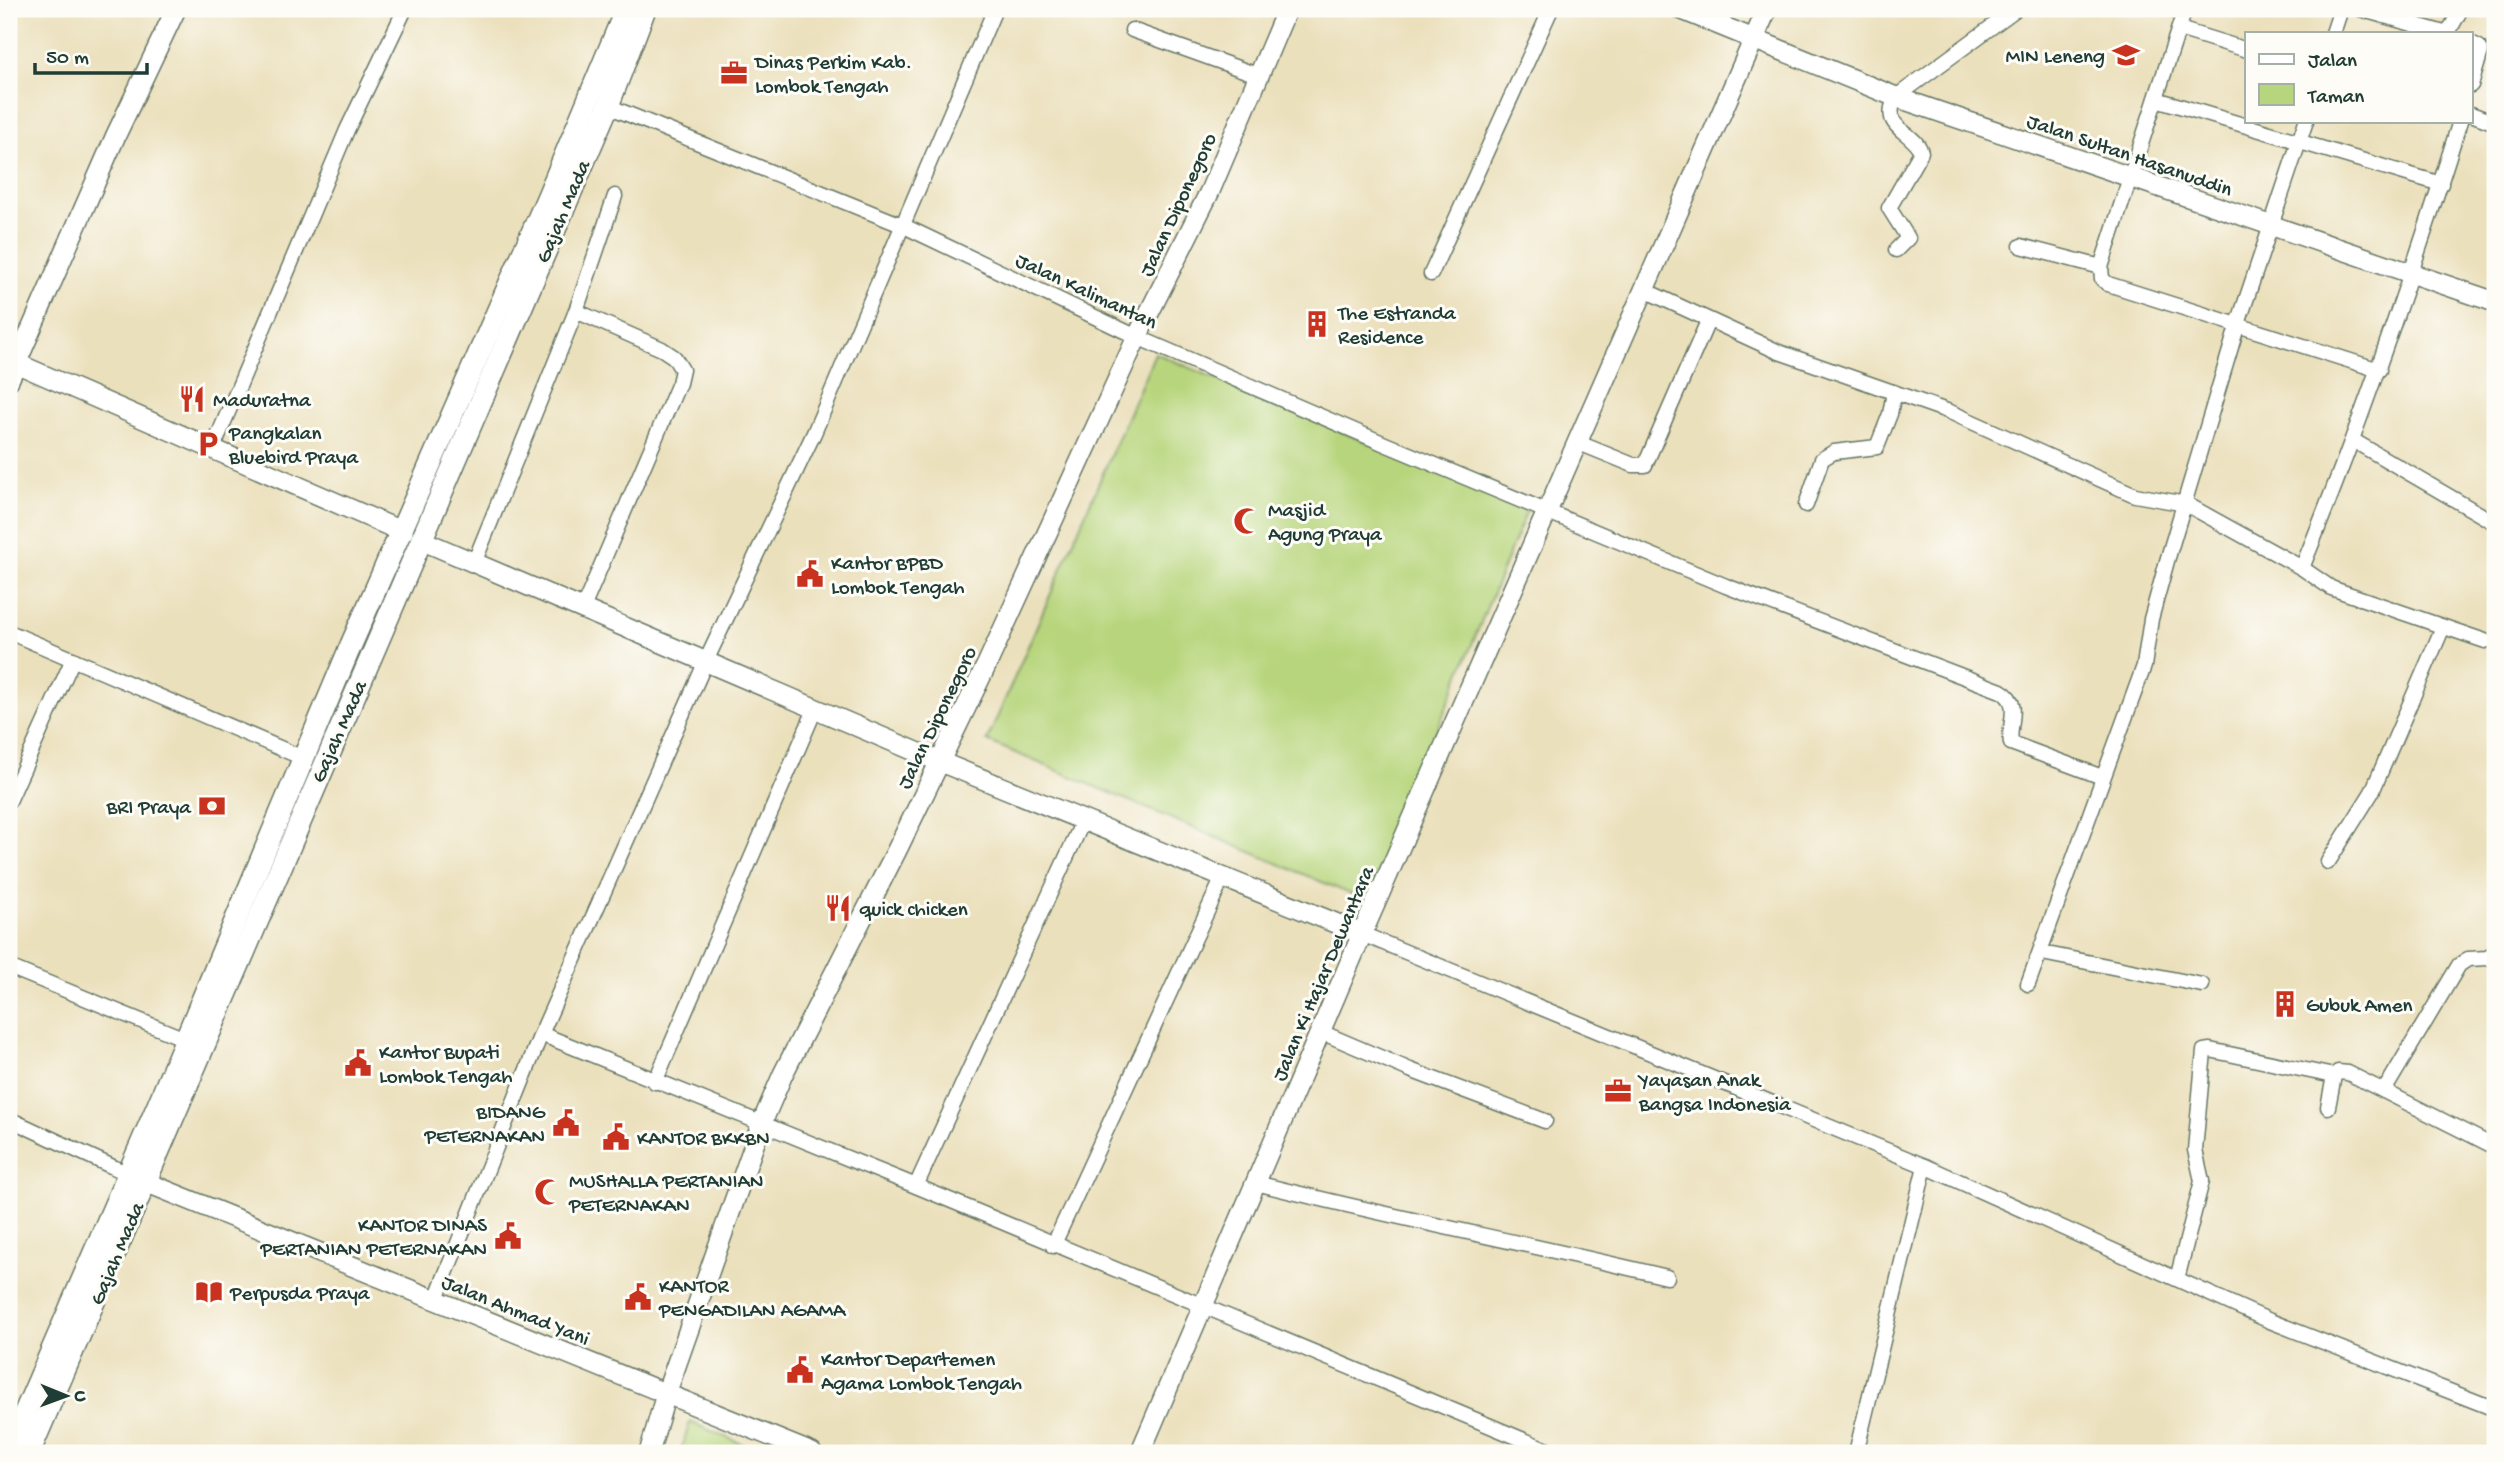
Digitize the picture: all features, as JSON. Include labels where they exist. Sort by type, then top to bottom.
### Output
[{"type":"main road","name":"Gajah Mada","points":[[29,1453],[136,1178],[185,1039],[252,906],[528,267],[626,9]]},
{"type":"main road","name":"Gajah Mada","points":[[528,267],[608,106],[645,9]]},
{"type":"main road","name":"Gajah Mada","points":[[9,1449],[136,1178],[179,1109],[303,758],[412,536]]},
{"type":"street","points":[[176,9],[11,367],[213,447],[474,563],[938,761],[1925,1166],[2270,1321],[2495,1409]]},
{"type":"street","points":[[213,447],[347,130],[405,9]]},
{"type":"street","points":[[435,1301],[541,1034],[706,662],[814,433],[995,9]]},
{"type":"street","name":"Jalan Diponegoro","points":[[649,1453],[666,1394],[761,1125],[783,1074],[988,663],[1137,337],[1204,204],[1287,9]]},
{"type":"street","points":[[1431,274],[1551,9]]},
{"type":"street","name":"Jalan Sultan Hasanuddin","points":[[1680,9],[1896,97],[2495,302]]},
{"type":"street","name":"Jalan Ki Hajar Dewantara","points":[[1140,1453],[1362,934],[1579,443],[1642,289],[1767,9]]},
{"type":"street","points":[[1896,250],[1908,238],[1889,208],[1921,152],[1917,144],[1896,126],[1891,109],[1896,97],[2016,9]]},
{"type":"street","points":[[2185,9],[2101,267],[2102,279],[2108,284],[2237,327],[2379,370]]},
{"type":"street","points":[[2333,32],[2341,9]]},
{"type":"street","points":[[2360,9],[2442,32]]},
{"type":"street","points":[[2447,32],[2461,9]]},
{"type":"street","points":[[2179,29],[2245,50]]},
{"type":"street","points":[[1132,30],[1260,76]]},
{"type":"street","points":[[2472,44],[2479,47],[2480,51],[2472,81]]},
{"type":"street","points":[[2156,99],[2441,184]]},
{"type":"street","name":"Jalan Kalimantan","points":[[608,106],[904,226],[1137,337],[1549,512],[1726,586],[2001,691],[2012,699],[2014,706],[2011,743],[2102,777]]},
{"type":"street","points":[[2472,114],[2495,123]]},
{"type":"street","points":[[2028,984],[2042,953],[2102,777],[2144,666],[2151,619],[2237,327],[2306,122]]},
{"type":"street","points":[[2302,568],[2354,441],[2413,273],[2460,122]]},
{"type":"street","points":[[474,563],[576,311],[615,196]]},
{"type":"street","points":[[2021,246],[2101,267]]},
{"type":"street","points":[[1642,289],[1708,321],[1807,363],[1950,412],[2135,495],[2186,504],[2352,597],[2485,641]]},
{"type":"street","points":[[576,311],[662,349],[674,357],[682,370],[583,608]]},
{"type":"street","points":[[1579,443],[1633,466],[1645,465],[1708,321]]},
{"type":"street","points":[[1806,505],[1822,458],[1834,452],[1877,447],[1890,414],[1894,392]]},
{"type":"street","points":[[2354,441],[2495,523]]},
{"type":"street","points":[[2328,862],[2372,792],[2443,627]]},
{"type":"street","points":[[9,632],[303,758]]},
{"type":"street","points":[[9,801],[73,659]]},
{"type":"street","points":[[655,1082],[816,707]]},
{"type":"street","points":[[916,1186],[1083,821]]},
{"type":"street","points":[[1053,1245],[1223,877]]},
{"type":"street","points":[[2384,1091],[2459,965],[2468,959],[2487,958],[2495,951]]},
{"type":"street","points":[[2042,953],[2202,985]]},
{"type":"street","points":[[9,967],[185,1039]]},
{"type":"street","points":[[1321,1032],[1410,1070],[1545,1121]]},
{"type":"street","points":[[541,1034],[916,1186],[1555,1453]]},
{"type":"street","points":[[2177,1279],[2202,1175],[2195,1150],[2204,1051],[2210,1050],[2333,1076],[2339,1072],[2348,1073],[2495,1147]]},
{"type":"street","points":[[2328,1107],[2333,1076]]},
{"type":"street","points":[[9,1119],[136,1178]]},
{"type":"street","points":[[1856,1453],[1925,1166]]},
{"type":"street","name":"Jalan Ahmad Yani","points":[[136,1178],[812,1453]]},
{"type":"street","points":[[1256,1184],[1667,1277]]},
{"type":"green space","points":[[1155,353],[1527,510],[1367,901],[987,741]]},
{"type":"green space","points":[[690,1422],[763,1453],[680,1453]]},
{"type":"place","name":"MIN Leneng","points":[[2126,55]]},
{"type":"place","name":"Dinas Perkim Kab. Lombok Tengah","points":[[734,73]]},
{"type":"place","name":"The Estranda Residence","points":[[1317,324]]},
{"type":"place","name":"Maduratna","points":[[192,399]]},
{"type":"place","name":"Pangkalan Bluebird Praya","points":[[208,444]]},
{"type":"place","name":"Masjid Agung Praya","points":[[1247,521]]},
{"type":"place","name":"Kantor BPBD Lombok Tengah","points":[[810,574]]},
{"type":"place","name":"BRI Praya","points":[[212,806]]},
{"type":"place","name":"quick chicken","points":[[838,908]]},
{"type":"place","name":"Gubuk Amen","points":[[2285,1004]]},
{"type":"place","name":"Kantor Bupati Lombok Tengah","points":[[358,1063]]},
{"type":"place","name":"Yayasan Anak Bangsa Indonesia","points":[[1618,1091]]},
{"type":"place","name":"BIDANG PETERNAKAN","points":[[566,1123]]},
{"type":"place","name":"KANTOR BKKBN","points":[[616,1137]]},
{"type":"place","name":"MUSHALLA PERTANIAN PETERNAKAN","points":[[548,1192]]},
{"type":"place","name":"KANTOR DINAS PERTANIAN PETERNAKAN","points":[[508,1236]]},
{"type":"place","name":"Perpusda Praya","points":[[209,1292]]},
{"type":"place","name":"KANTOR PENGADILAN AGAMA","points":[[638,1297]]},
{"type":"place","name":"Kantor Departemen Agama Lombok Tengah","points":[[800,1370]]}]
